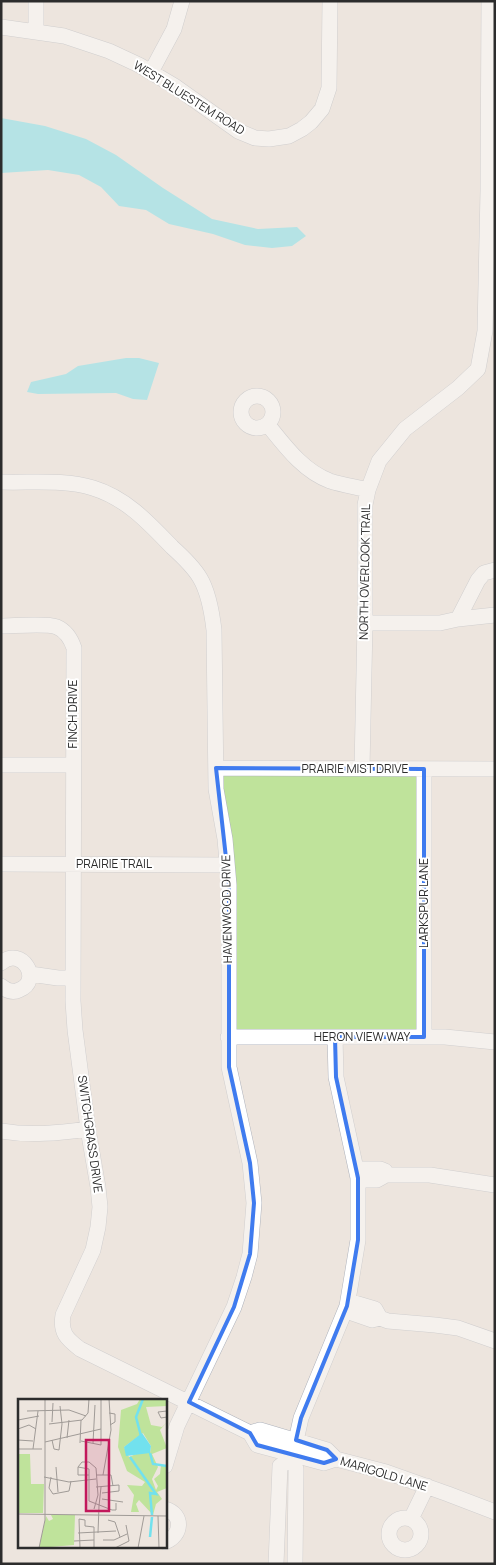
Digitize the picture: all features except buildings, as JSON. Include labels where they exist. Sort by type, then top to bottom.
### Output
[{"type":"street","points":[[36,1],[36,32]]},
{"type":"street","points":[[151,72],[174,29],[182,1]]},
{"type":"street","name":"WEST BLUESTEM ROAD","points":[[1,28],[64,36],[109,51],[176,87],[238,131],[255,138],[269,139],[289,136],[302,129],[322,109],[329,88],[330,1]]},
{"type":"street","name":"NORTH OVERLOOK TRAIL","points":[[362,769],[365,505],[368,490],[379,461],[405,428],[458,388],[478,369],[485,331],[489,1]]},
{"type":"street","points":[[268,425],[298,460],[312,471],[330,481],[368,490]]},
{"type":"street","name":"HAVENWOOD DRIVE","points":[[1,482],[76,484],[110,494],[144,518],[188,563],[200,578],[212,611],[214,630],[216,789],[225,839],[229,885],[229,1067],[250,1163],[254,1203],[250,1254],[234,1307],[177,1426],[166,1463]]},
{"type":"street","points":[[458,619],[478,580],[484,573],[495,570]]},
{"type":"street","points":[[365,624],[440,623],[458,619],[495,616]]},
{"type":"street","name":"FINCH DRIVE","points":[[1,626],[57,627],[66,633],[72,641],[74,648],[73,864]]},
{"type":"street","points":[[1,765],[73,765]]},
{"type":"street","name":"PRAIRIE MIST DRIVE","points":[[216,768],[495,769]]},
{"type":"street","name":"LARKSPUR LANE","points":[[424,769],[424,1037]]},
{"type":"street","name":"PRAIRIE TRAIL","points":[[1,864],[227,865]]},
{"type":"street","name":"SWITCHGRASS DRIVE","points":[[73,864],[75,1030],[100,1207],[93,1250],[63,1315],[61,1324],[68,1341],[80,1349],[250,1432]]},
{"type":"street","points":[[1,963],[10,958],[21,960],[29,968],[30,974],[27,984],[19,990],[8,991],[1,986]]},
{"type":"street","points":[[30,974],[73,978]]},
{"type":"street","name":"HERON VIEW WAY","points":[[228,1037],[445,1037],[495,1042]]},
{"type":"street","points":[[276,1564],[291,1458],[301,1418],[347,1306],[358,1240],[357,1175],[336,1077],[335,1037]]},
{"type":"street","points":[[1,1131],[44,1134],[88,1129]]},
{"type":"street","points":[[357,1175],[380,1169],[385,1171],[386,1176],[430,1175],[495,1185]]},
{"type":"street","points":[[347,1306],[375,1309],[380,1318],[388,1321],[458,1328],[495,1341]]},
{"type":"street","name":"MARIGOLD LANE","points":[[250,1432],[257,1445],[291,1458],[324,1463],[336,1459],[386,1472],[495,1512]]},
{"type":"street","points":[[291,1458],[295,1564]]},
{"type":"street","points":[[411,1519],[427,1486]]},
{"type":"street","points":[[166,1510],[177,1517],[179,1527],[175,1537],[166,1542]]},
{"type":"highlighted area","points":[[216,768],[424,769],[424,1037],[335,1037],[336,1077],[358,1178],[358,1240],[347,1306],[301,1418],[296,1440],[327,1450],[336,1459],[324,1463],[257,1445],[250,1433],[189,1402],[234,1307],[250,1254],[254,1203],[250,1163],[229,1067],[229,885]]},
{"type":"green space","points":[[221,774],[417,775],[418,1032],[234,1031]]},
{"type":"water","points":[[1,118],[45,126],[86,139],[116,155],[212,219],[258,229],[297,227],[306,236],[292,246],[272,248],[245,245],[213,234],[169,224],[146,210],[119,206],[101,187],[79,175],[48,170],[1,173]]},
{"type":"water","points":[[126,358],[139,358],[159,363],[147,400],[133,399],[116,393],[38,394],[27,392],[31,382],[66,374],[78,366]]}]
